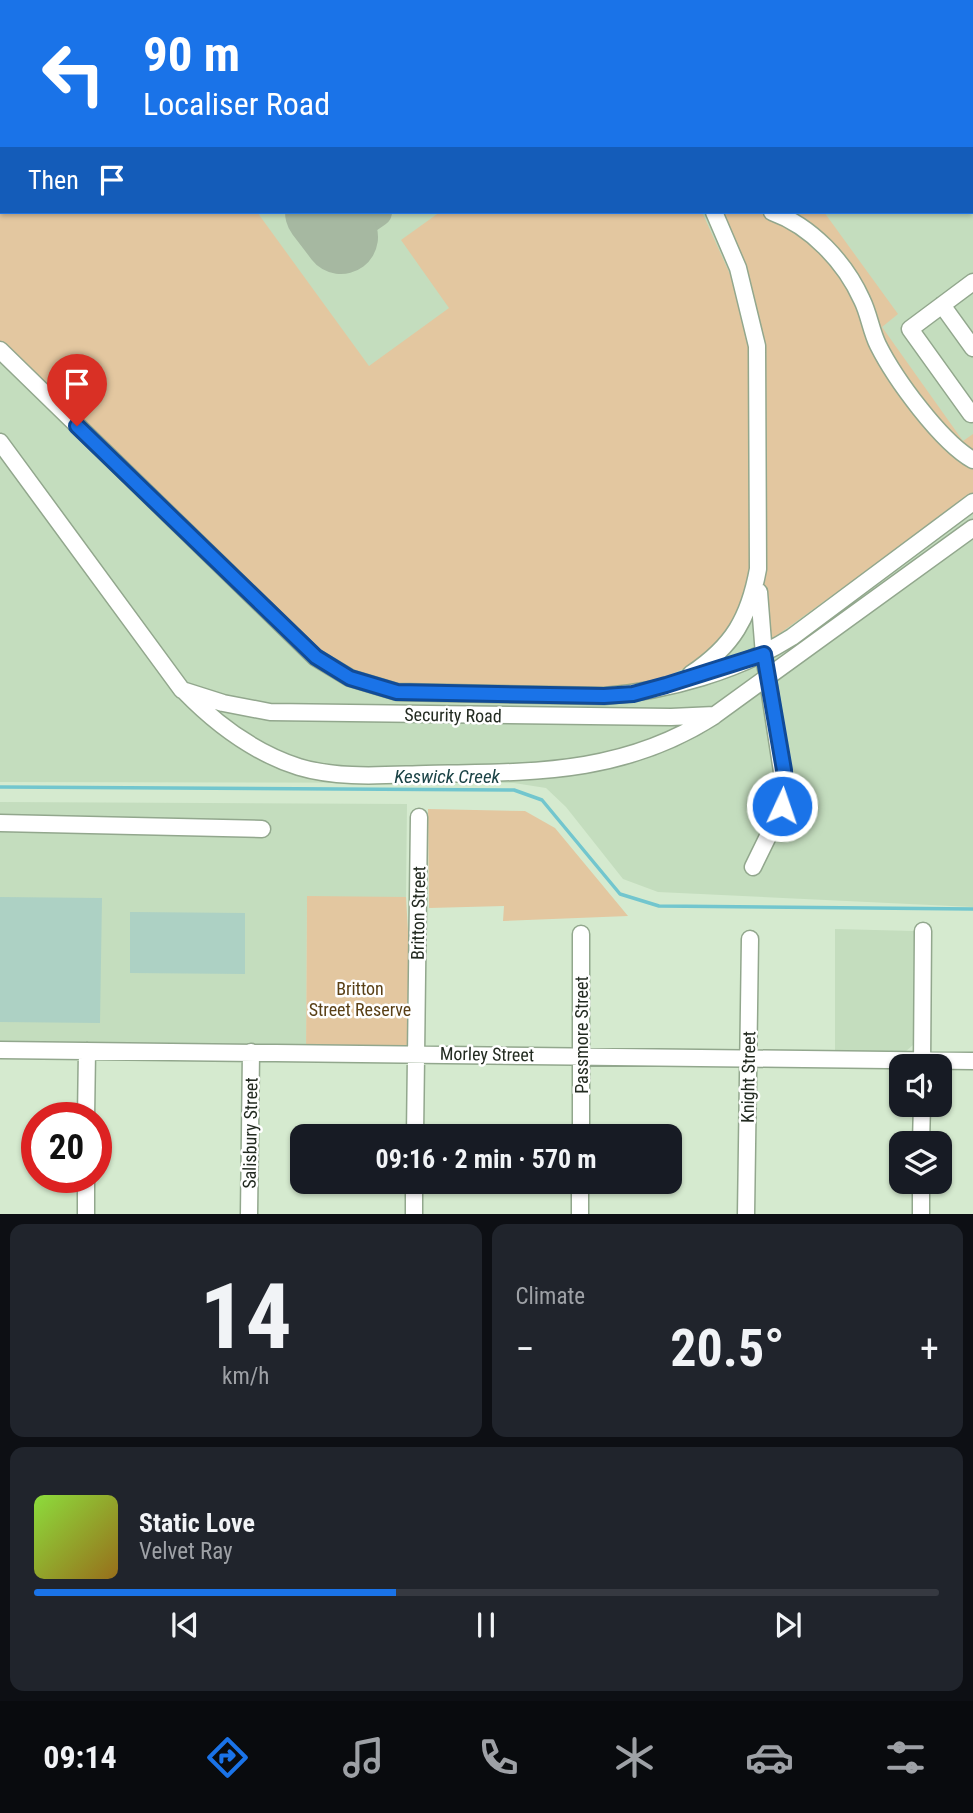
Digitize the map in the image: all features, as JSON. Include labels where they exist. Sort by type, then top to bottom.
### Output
[{"type":"street","points":[[715,214],[738,268],[757,346],[758,569],[767,680],[785,791],[775,822],[753,867]]},
{"type":"street","points":[[776,214],[806,230],[838,262],[863,301],[879,347],[907,389],[957,451],[973,460]]},
{"type":"street","points":[[973,282],[910,329],[971,414],[973,412]]},
{"type":"street","points":[[942,305],[973,348]]},
{"type":"street","points":[[0,351],[316,657],[350,678],[397,692],[633,694],[764,654],[792,637],[973,502]]},
{"type":"street","points":[[0,442],[182,690],[203,711],[253,746],[300,767],[348,775],[543,772],[584,767],[665,744],[767,680],[973,528]]},
{"type":"street","points":[[681,681],[716,656],[740,626],[752,599],[758,569]]},
{"type":"street","name":"Security Road","points":[[182,690],[223,704],[281,713],[715,715]]},
{"type":"street","name":"Britton Street","points":[[415,1124],[419,817]]},
{"type":"street","points":[[0,823],[262,829]]},
{"type":"street","points":[[922,1054],[923,930]]},
{"type":"street","name":"Passmore Street","points":[[580,1124],[581,934]]},
{"type":"street","name":"Knight Street","points":[[746,1214],[750,939]]},
{"type":"street","name":"Morley Street","points":[[0,1050],[415,1053],[889,1063]]},
{"type":"street","points":[[86,1102],[87,1051]]},
{"type":"street","name":"Salisbury Street","points":[[249,1214],[251,1052]]},
{"type":"street","name":"Morley Street","points":[[952,1062],[973,1061]]},
{"type":"street","points":[[86,1193],[86,1214]]},
{"type":"street","points":[[414,1194],[414,1214]]},
{"type":"street","points":[[580,1194],[580,1214]]},
{"type":"street","points":[[921,1194],[921,1214]]},
{"type":"shaded area","points":[[0,214],[973,214],[973,907],[658,892],[623,879],[566,807],[546,788],[514,783],[0,782]]},
{"type":"shaded area","points":[[0,802],[407,804],[406,897],[307,897],[306,1053],[0,1047]]},
{"type":"shaded area","points":[[835,929],[914,931],[913,1045],[905,1052],[835,1052]]},
{"type":"green space","points":[[0,214],[258,214],[369,366],[449,308],[401,240],[437,214],[703,214],[738,292],[749,349],[749,578],[735,620],[699,661],[660,680],[630,689],[379,684],[320,657],[0,345]]},
{"type":"green space","points":[[719,214],[825,214],[898,314],[882,327],[963,441],[973,434],[973,494],[772,639],[764,636],[760,348]]},
{"type":"green space","points":[[428,809],[525,811],[555,828],[628,916],[503,921],[504,906],[429,908]]},
{"type":"green space","name":"Britton Street Reserve","points":[[307,896],[406,897],[415,1053],[306,1053]]},
{"type":"building","points":[[0,897],[102,898],[100,1023],[0,1022]]},
{"type":"building","points":[[130,912],[245,913],[245,974],[130,973]]},
{"type":"waterway","name":"Keswick Creek","points":[[0,787],[514,790],[542,800],[620,894],[659,906],[973,909]]},
{"type":"taxiway","points":[[341,237],[374,214]]},
{"type":"runway","points":[[324,214],[341,237]]},
{"type":"route","points":[[77,426],[316,657],[350,678],[373,687],[427,695],[633,694],[722,670],[764,654],[772,714],[784,770],[785,791],[782,806]]}]
